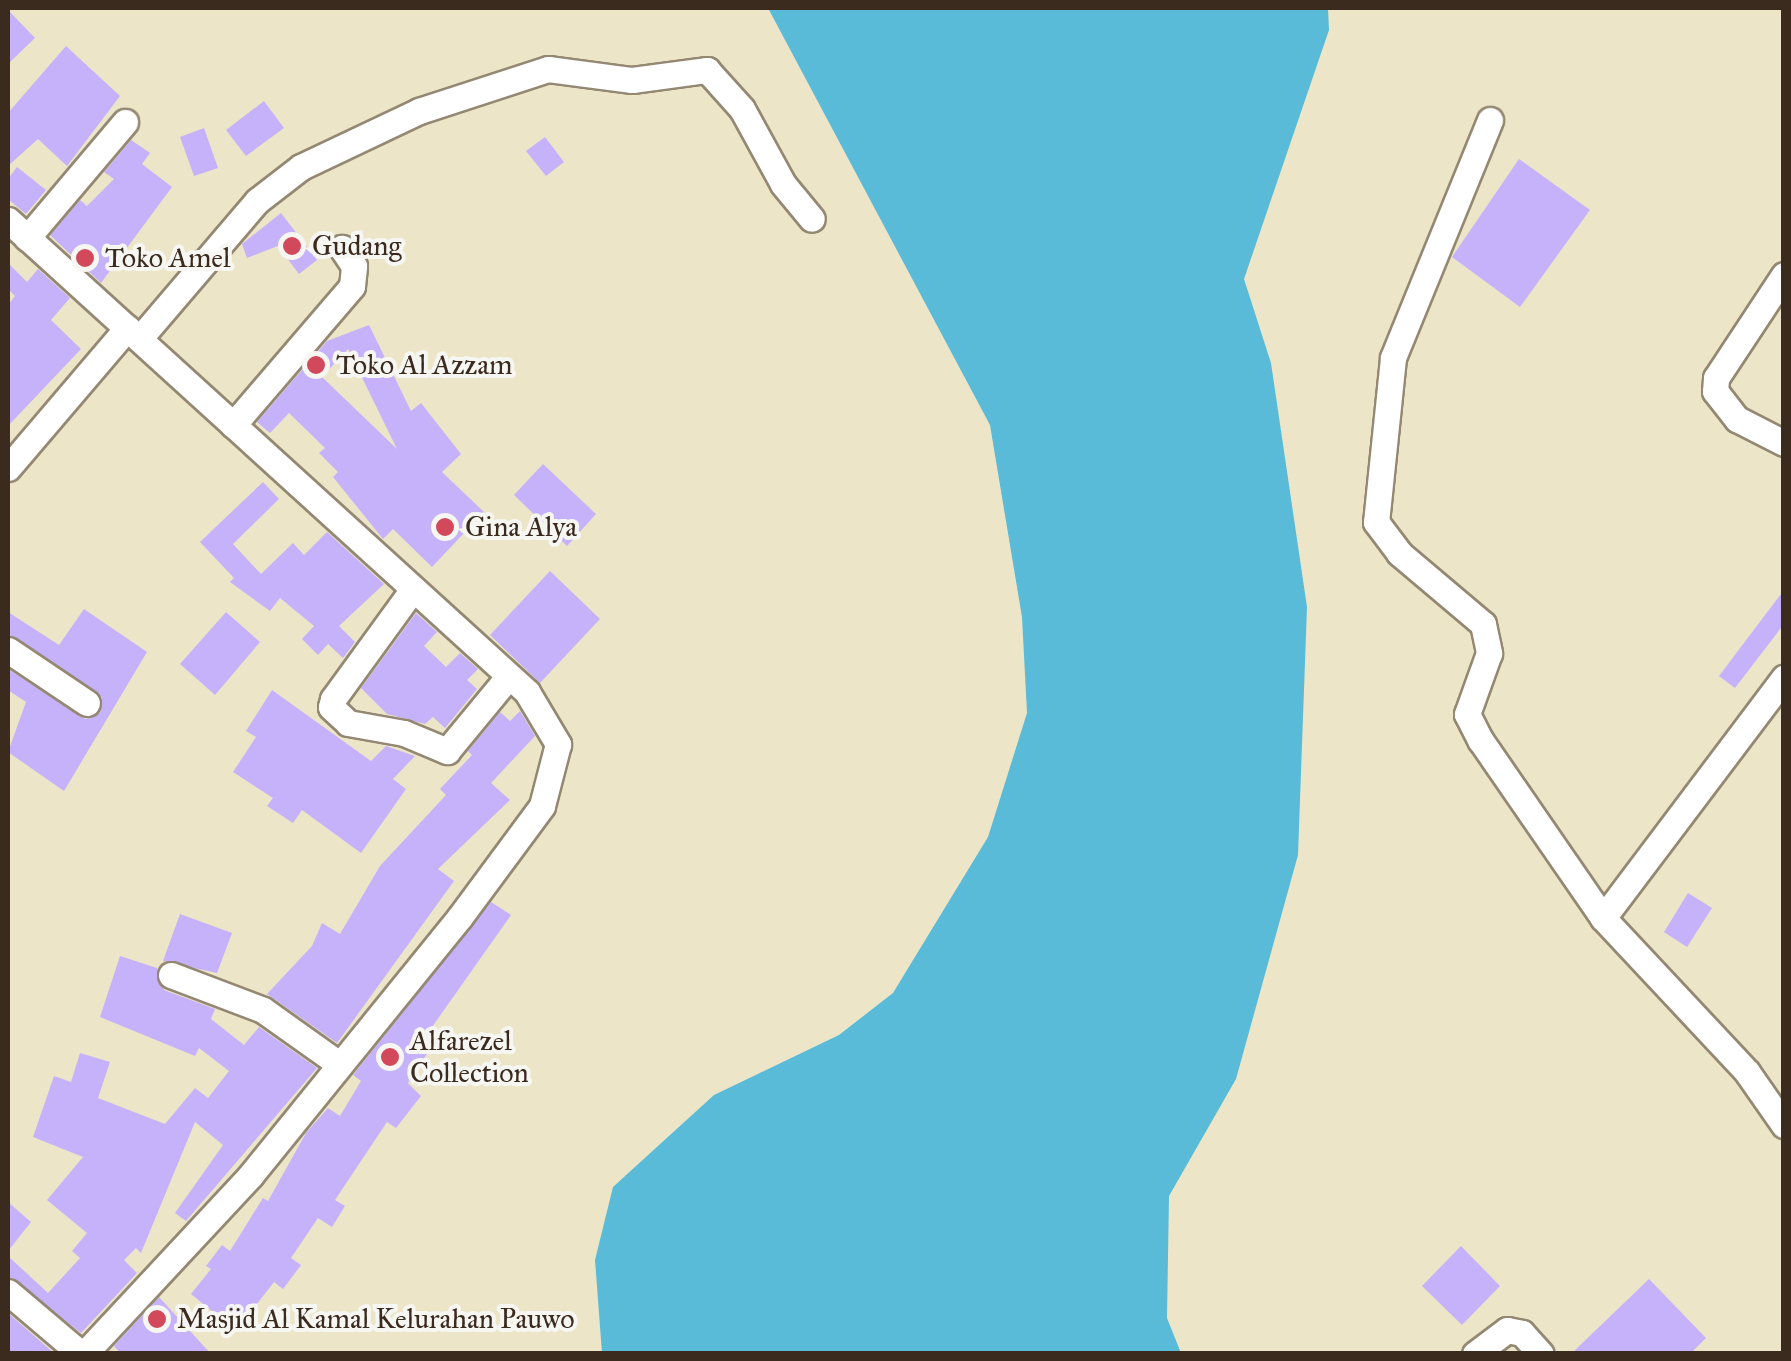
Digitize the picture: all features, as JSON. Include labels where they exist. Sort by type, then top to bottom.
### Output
[{"type":"street","points":[[8,468],[257,201],[302,167],[419,111],[548,69],[632,80],[707,70],[742,109],[784,184],[812,219]]},
{"type":"street","points":[[1490,120],[1393,358],[1376,522],[1399,553],[1483,624],[1489,653],[1470,700],[1471,723],[1604,918],[1747,1072],[1784,1125]]},
{"type":"street","points":[[27,238],[124,122]]},
{"type":"street","points":[[8,220],[527,692],[558,744],[548,793],[459,918],[251,1176],[82,1354],[8,1292]]},
{"type":"street","points":[[233,425],[346,297],[354,266],[342,248]]},
{"type":"street","points":[[1784,275],[1716,378],[1714,391],[1736,419],[1784,443]]},
{"type":"street","points":[[413,589],[333,699],[331,707],[348,723],[404,733],[446,751],[508,677]]},
{"type":"street","points":[[8,650],[86,703]]},
{"type":"street","points":[[1604,918],[1784,678]]},
{"type":"street","points":[[172,975],[263,1010],[339,1064]]},
{"type":"street","points":[[1475,1354],[1507,1330],[1522,1333],[1541,1354]]},
{"type":"water","points":[[768,8],[1328,8],[1329,30],[1244,279],[1271,363],[1307,607],[1298,855],[1236,1079],[1169,1196],[1167,1318],[1181,1353],[602,1353],[595,1260],[613,1187],[714,1095],[839,1035],[893,993],[988,837],[1027,713],[1022,617],[990,425]]},
{"type":"building","points":[[8,10],[35,38],[8,64]]},
{"type":"building","points":[[66,46],[120,96],[67,166],[38,139],[8,166],[8,113]]},
{"type":"building","points":[[264,101],[284,128],[246,156],[226,130]]},
{"type":"building","points":[[204,128],[218,168],[194,176],[180,137]]},
{"type":"building","points":[[545,137],[564,162],[546,176],[526,151]]},
{"type":"building","points":[[131,140],[150,153],[142,164],[172,187],[101,283],[50,235],[80,200],[87,206],[114,179],[104,172]]},
{"type":"building","points":[[1519,159],[1590,210],[1520,307],[1452,257]]},
{"type":"building","points":[[17,167],[46,190],[26,214],[8,199],[8,179]]},
{"type":"building","name":"Gudang","points":[[281,213],[317,260],[299,274],[278,246],[247,258],[242,244]]},
{"type":"building","points":[[8,263],[27,282],[38,269],[70,298],[51,320],[81,349],[8,426],[8,305],[15,296],[8,289]]},
{"type":"building","points":[[369,325],[411,411],[421,403],[461,454],[442,472],[484,512],[432,567],[393,529],[383,539],[333,477],[338,472],[319,453],[325,448],[289,413],[270,433],[257,422],[327,341]],"holes":[[[348,349],[397,449],[322,377]]]},
{"type":"building","points":[[543,464],[596,514],[567,546],[514,495]]},
{"type":"building","points":[[263,482],[279,499],[233,544],[261,574],[293,543],[304,555],[327,532],[384,584],[339,626],[355,642],[343,658],[328,644],[318,655],[302,639],[314,626],[280,598],[270,611],[230,582],[234,578],[200,542]]},
{"type":"building","points":[[550,571],[600,619],[540,683],[490,635]]},
{"type":"building","points":[[1784,590],[1784,624],[1735,688],[1719,676]]},
{"type":"building","points":[[84,609],[147,652],[64,791],[8,752],[26,702],[8,690],[8,669],[85,719],[100,713],[102,697],[8,634],[8,612],[59,645]]},
{"type":"building","points":[[226,612],[260,642],[215,695],[180,664]]},
{"type":"building","points":[[416,613],[437,632],[424,646],[446,667],[460,653],[478,669],[467,680],[477,689],[445,728],[433,717],[425,724],[387,714],[361,688]]},
{"type":"building","points":[[272,690],[371,761],[386,746],[415,756],[393,779],[406,789],[361,853],[302,810],[293,823],[267,806],[273,798],[233,772],[256,737],[246,731]]},
{"type":"building","points":[[520,711],[535,736],[491,783],[510,800],[438,869],[454,881],[337,1043],[267,994],[312,946],[322,923],[340,934],[380,866],[446,795],[440,789],[472,755],[468,751],[500,712],[510,721]]},
{"type":"building","points":[[1688,893],[1712,908],[1687,947],[1664,932]]},
{"type":"building","points":[[491,902],[511,915],[425,1037],[434,1043],[408,1083],[421,1096],[396,1128],[387,1122],[335,1200],[345,1206],[332,1227],[318,1218],[291,1258],[301,1265],[283,1289],[274,1282],[236,1331],[191,1294],[211,1269],[206,1266],[222,1245],[230,1251],[263,1198],[268,1201],[306,1133],[328,1108],[340,1116],[361,1081],[353,1075]]},
{"type":"building","points":[[180,914],[232,933],[217,973],[163,961]]},
{"type":"building","points":[[120,956],[157,968],[164,990],[215,1009],[211,1019],[244,1045],[259,1027],[317,1068],[186,1221],[175,1213],[223,1145],[195,1122],[141,1253],[136,1248],[124,1260],[137,1273],[81,1333],[8,1276],[8,1256],[48,1293],[80,1258],[72,1251],[87,1233],[47,1200],[83,1157],[33,1137],[54,1076],[71,1082],[80,1053],[110,1062],[98,1098],[165,1124],[195,1088],[208,1098],[229,1071],[199,1048],[195,1056],[100,1017]]},
{"type":"building","points":[[8,1202],[31,1222],[8,1251]]},
{"type":"building","points":[[1461,1246],[1500,1286],[1462,1325],[1422,1286]]},
{"type":"building","points":[[1649,1279],[1706,1338],[1690,1354],[1571,1354]]},
{"type":"building","name":"Masjid Al Kamal Kelurahan Pauwo","points":[[159,1297],[211,1354],[121,1354],[114,1346]]},
{"type":"building","points":[[8,1313],[55,1354],[8,1354]]},
{"type":"place","name":"Gudang","points":[[292,246]]},
{"type":"place","name":"Toko Amel","points":[[85,258]]},
{"type":"place","name":"Toko Al Azzam","points":[[316,365]]},
{"type":"place","name":"Gina Alya","points":[[445,527]]},
{"type":"place","name":"Alfarezel Collection","points":[[390,1057]]},
{"type":"place","name":"Masjid Al Kamal Kelurahan Pauwo","points":[[157,1319]]}]
